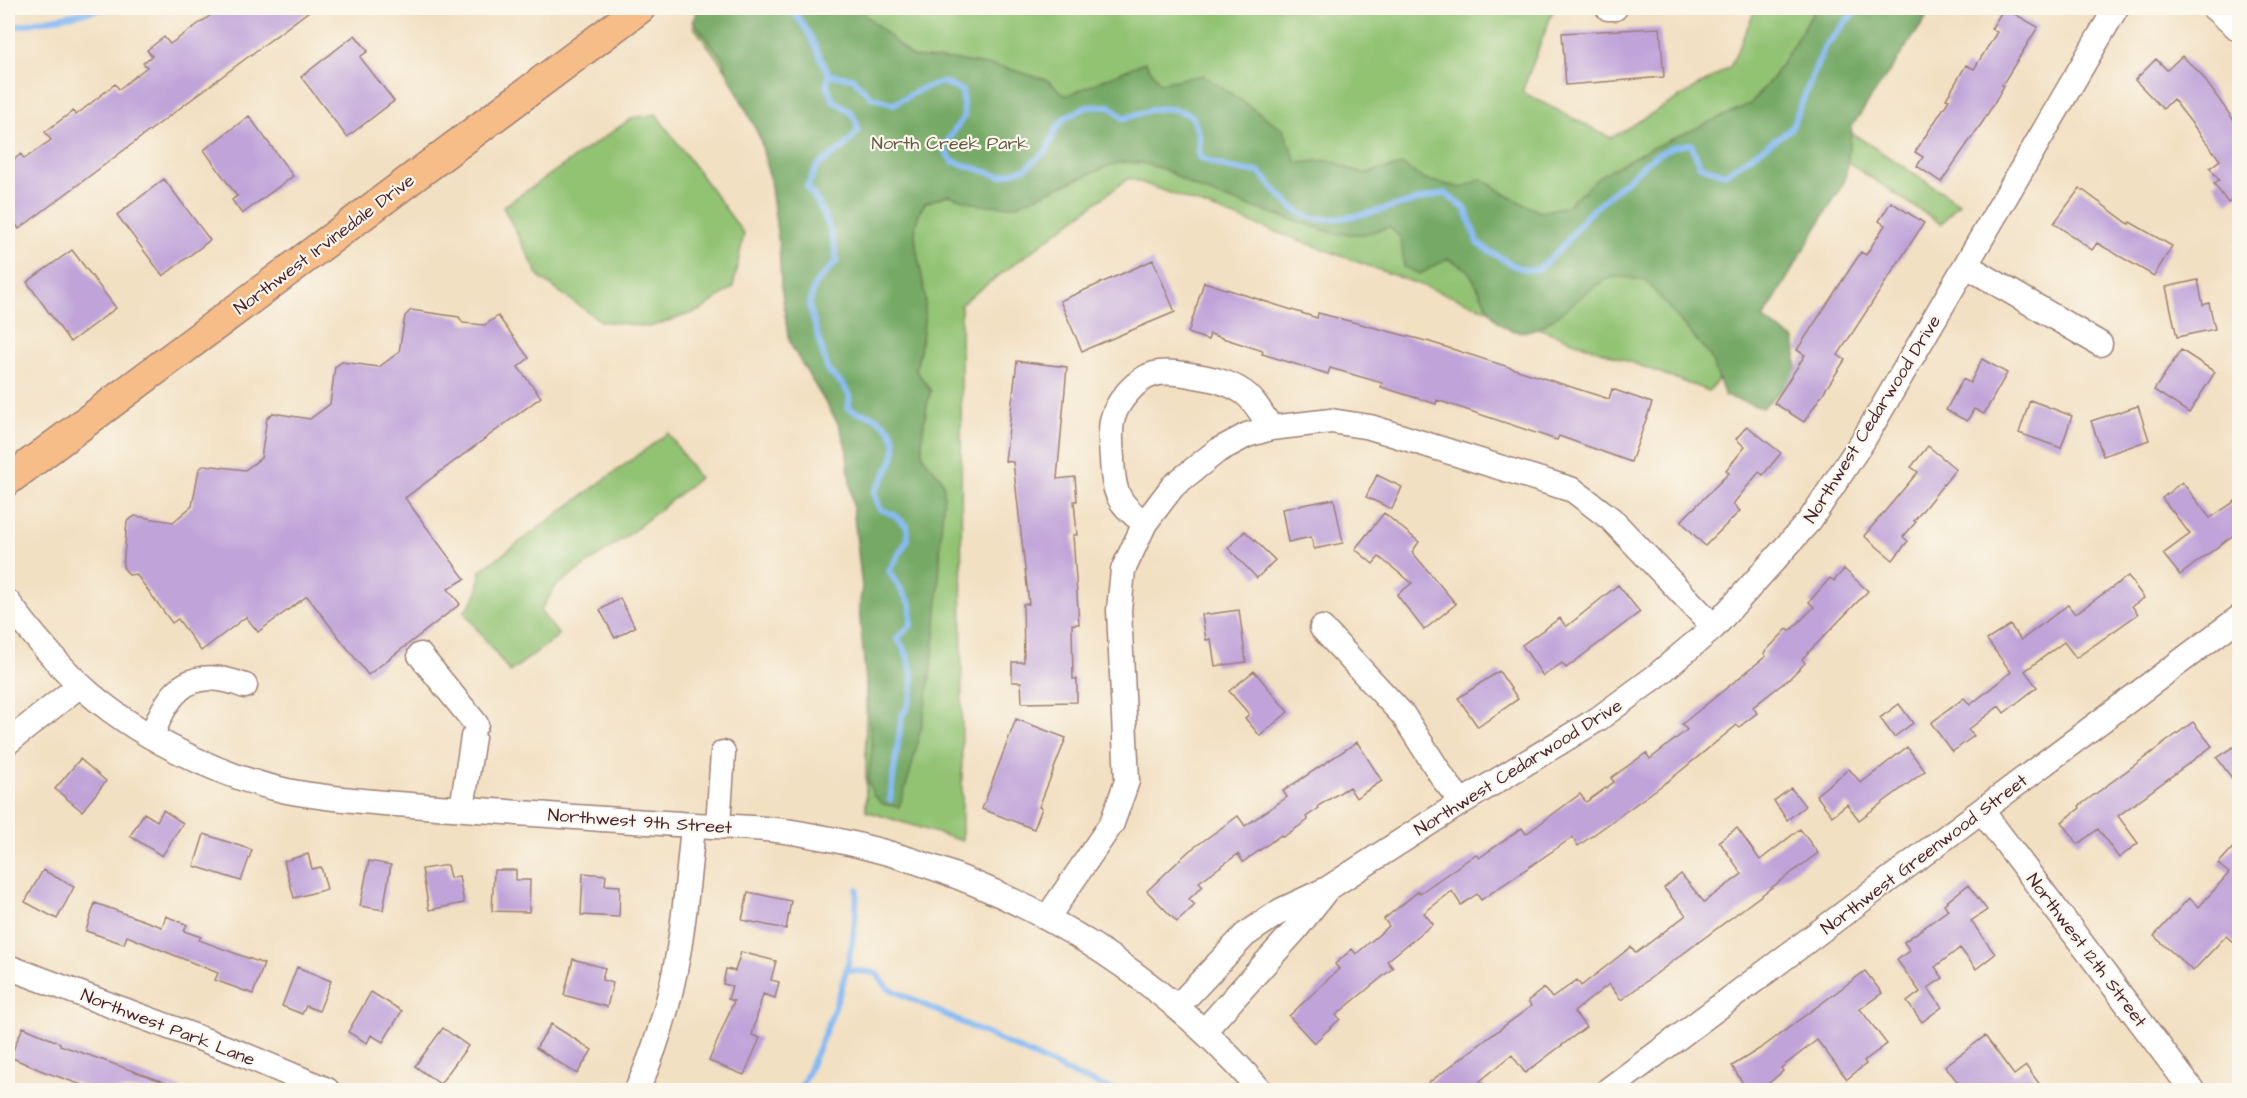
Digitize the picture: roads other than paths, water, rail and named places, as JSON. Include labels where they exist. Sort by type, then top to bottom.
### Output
[{"type":"main road","name":"Northwest Irvinedale Drive","points":[[8,480],[640,8]]},
{"type":"street","points":[[1608,8],[1615,8]]},
{"type":"street","name":"Northwest Cedarwood Drive","points":[[1177,1007],[1245,935],[1282,910],[1327,889],[1462,802],[1598,719],[1655,678],[1714,627],[1810,520],[1864,439],[2116,8]]},
{"type":"street","points":[[2214,8],[2240,30]]},
{"type":"street","points":[[1967,266],[2100,344]]},
{"type":"street","points":[[1145,524],[1127,511],[1118,497],[1112,456],[1112,421],[1117,407],[1136,384],[1154,374],[1175,373],[1208,377],[1243,392],[1254,402],[1271,428]]},
{"type":"street","points":[[1047,918],[1112,823],[1127,781],[1119,610],[1123,570],[1145,524],[1161,500],[1188,471],[1217,451],[1247,435],[1271,428],[1331,421],[1370,427],[1573,490],[1611,519],[1714,627]]},
{"type":"street","name":"Northwest 9th Street","points":[[8,602],[52,656],[80,685],[152,736],[220,769],[285,790],[335,799],[796,832],[919,861],[976,883],[1047,918],[1105,952],[1205,1030],[1260,1090]]},
{"type":"street","name":"Northwest Greenwood Street","points":[[1608,1090],[2240,617]]},
{"type":"street","points":[[1322,628],[1403,715],[1445,781],[1462,802]]},
{"type":"street","points":[[420,656],[475,731],[462,808]]},
{"type":"street","points":[[152,736],[169,698],[188,683],[212,676],[245,686]]},
{"type":"street","points":[[8,742],[80,685]]},
{"type":"street","points":[[718,825],[723,753]]},
{"type":"street","name":"Northwest 12th Street","points":[[1982,811],[2192,1090]]},
{"type":"street","points":[[637,1090],[657,1044],[675,977],[693,825]]},
{"type":"street","name":"Northwest Cedarwood Drive","points":[[1205,1030],[1296,929],[1327,889]]},
{"type":"street","name":"Northwest Park Lane","points":[[8,967],[242,1054],[327,1090]]},
{"type":"waterway","points":[[8,28],[107,8]]},
{"type":"waterway","points":[[791,8],[808,32],[829,75],[827,85],[833,101],[851,113],[858,131],[844,147],[817,166],[807,187],[819,204],[827,222],[837,261],[815,284],[809,305],[828,371],[843,385],[850,396],[848,408],[874,417],[892,433],[895,442],[892,462],[874,492],[880,509],[894,515],[907,526],[908,539],[889,571],[911,605],[911,625],[897,638],[907,656],[913,687],[908,706],[902,715],[890,800]]},
{"type":"waterway","points":[[829,75],[852,78],[871,97],[894,104],[919,90],[942,82],[962,91],[964,116],[943,148],[952,161],[1000,176],[1026,168],[1047,150],[1056,129],[1066,117],[1087,107],[1110,106],[1124,119],[1158,109],[1183,112],[1192,116],[1199,135],[1199,157],[1228,168],[1259,172],[1285,200],[1302,214],[1315,218],[1351,217],[1445,193],[1466,210],[1478,244],[1514,266],[1527,270],[1539,269],[1564,245],[1587,215],[1653,157],[1672,147],[1691,144],[1700,166],[1725,174],[1791,129],[1825,46],[1858,8]]},
{"type":"waterway","points":[[800,1090],[822,1040],[847,969],[856,917],[857,889]]},
{"type":"waterway","points":[[848,970],[876,973],[888,988],[1077,1076],[1114,1090]]},
{"type":"park label","name":"North Creek Park","points":[[950,143]]}]
